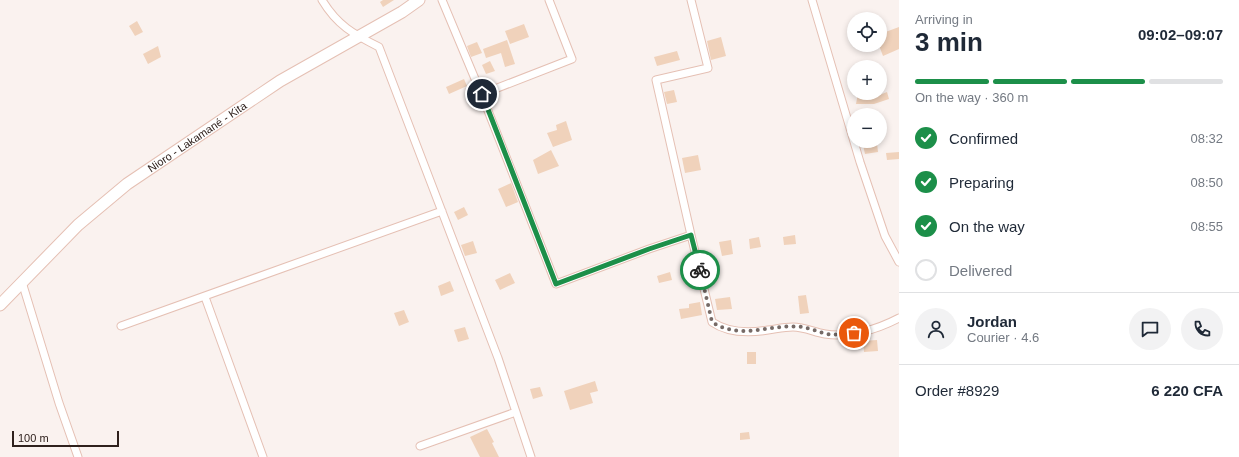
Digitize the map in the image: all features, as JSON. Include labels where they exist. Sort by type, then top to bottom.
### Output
[{"type":"main road","name":"Nioro - Lakamané - Kita","points":[[0,305],[78,225],[127,184],[280,81],[402,12],[419,0]]},
{"type":"street","points":[[322,0],[331,15],[341,25],[379,47],[498,358],[531,457]]},
{"type":"street","points":[[442,0],[482,94],[556,284],[691,235]]},
{"type":"street","points":[[482,94],[572,59],[549,0]]},
{"type":"street","points":[[692,0],[708,68],[656,80],[712,322],[721,328],[757,331],[791,326],[804,327],[824,334],[835,334],[872,330],[899,318]]},
{"type":"street","points":[[812,0],[870,191],[885,236],[899,262]]},
{"type":"street","points":[[121,326],[205,297],[442,210]]},
{"type":"street","points":[[22,282],[59,403],[78,457]]},
{"type":"street","points":[[205,297],[263,457]]},
{"type":"street","points":[[420,446],[516,412]]},
{"type":"building","points":[[383,0],[394,0],[383,7],[380,2]]},
{"type":"building","points":[[137,21],[143,32],[135,36],[129,26]]},
{"type":"building","points":[[524,24],[529,37],[510,44],[505,31]]},
{"type":"building","points":[[899,27],[899,49],[883,56],[882,52],[887,52],[887,31]]},
{"type":"building","points":[[721,37],[726,56],[711,60],[707,41]]},
{"type":"building","points":[[507,40],[515,64],[505,67],[501,53],[486,58],[483,49]]},
{"type":"building","points":[[477,42],[482,53],[471,57],[467,46]]},
{"type":"building","points":[[158,46],[161,57],[148,64],[143,54]]},
{"type":"building","points":[[677,51],[680,60],[657,66],[654,57]]},
{"type":"building","points":[[490,61],[495,71],[486,74],[482,65]]},
{"type":"building","points":[[464,79],[467,86],[449,94],[446,87]]},
{"type":"building","points":[[674,90],[677,102],[667,104],[664,92]]},
{"type":"building","points":[[857,100],[886,100],[874,104],[856,104]]},
{"type":"building","points":[[566,121],[572,140],[553,147],[547,133],[557,130],[556,125]]},
{"type":"building","points":[[864,148],[878,148],[878,152],[865,154]]},
{"type":"building","points":[[551,150],[559,166],[538,174],[533,160]]},
{"type":"building","points":[[899,152],[899,159],[887,160],[886,153]]},
{"type":"building","points":[[698,155],[701,170],[685,173],[682,158]]},
{"type":"building","points":[[511,183],[518,202],[506,207],[498,189]]},
{"type":"building","points":[[464,207],[468,215],[458,220],[454,212]]},
{"type":"building","points":[[795,235],[796,244],[784,245],[783,237]]},
{"type":"building","points":[[759,237],[761,247],[750,249],[749,239]]},
{"type":"building","points":[[731,240],[733,254],[722,256],[719,242]]},
{"type":"building","points":[[473,241],[477,253],[465,256],[461,245]]},
{"type":"building","points":[[711,261],[714,273],[706,275],[703,263]]},
{"type":"building","points":[[670,272],[672,280],[659,283],[657,276]]},
{"type":"building","points":[[510,273],[515,283],[500,290],[495,280]]},
{"type":"building","points":[[450,281],[454,291],[441,296],[438,286]]},
{"type":"building","points":[[806,295],[809,313],[800,314],[798,296]]},
{"type":"building","points":[[730,297],[732,309],[717,310],[715,299]]},
{"type":"building","points":[[700,302],[702,315],[681,319],[679,309],[689,308],[689,304]]},
{"type":"building","points":[[404,310],[409,322],[399,326],[394,313]]},
{"type":"building","points":[[465,327],[469,339],[458,342],[454,330]]},
{"type":"building","points":[[877,340],[878,351],[864,352],[863,341]]},
{"type":"building","points":[[747,352],[756,352],[756,364],[747,364]]},
{"type":"building","points":[[595,381],[598,391],[590,393],[593,403],[570,410],[564,391]]},
{"type":"building","points":[[540,387],[543,396],[533,399],[530,389]]},
{"type":"building","points":[[487,429],[494,442],[492,443],[499,457],[480,457],[470,437]]},
{"type":"building","points":[[749,432],[750,439],[740,440],[740,433]]},
{"type":"way so far","points":[[700,270],[712,322],[721,328],[739,331],[757,331],[791,326],[804,327],[824,334],[854,333]]},
{"type":"route","points":[[482,94],[556,284],[691,235],[700,270]]}]
